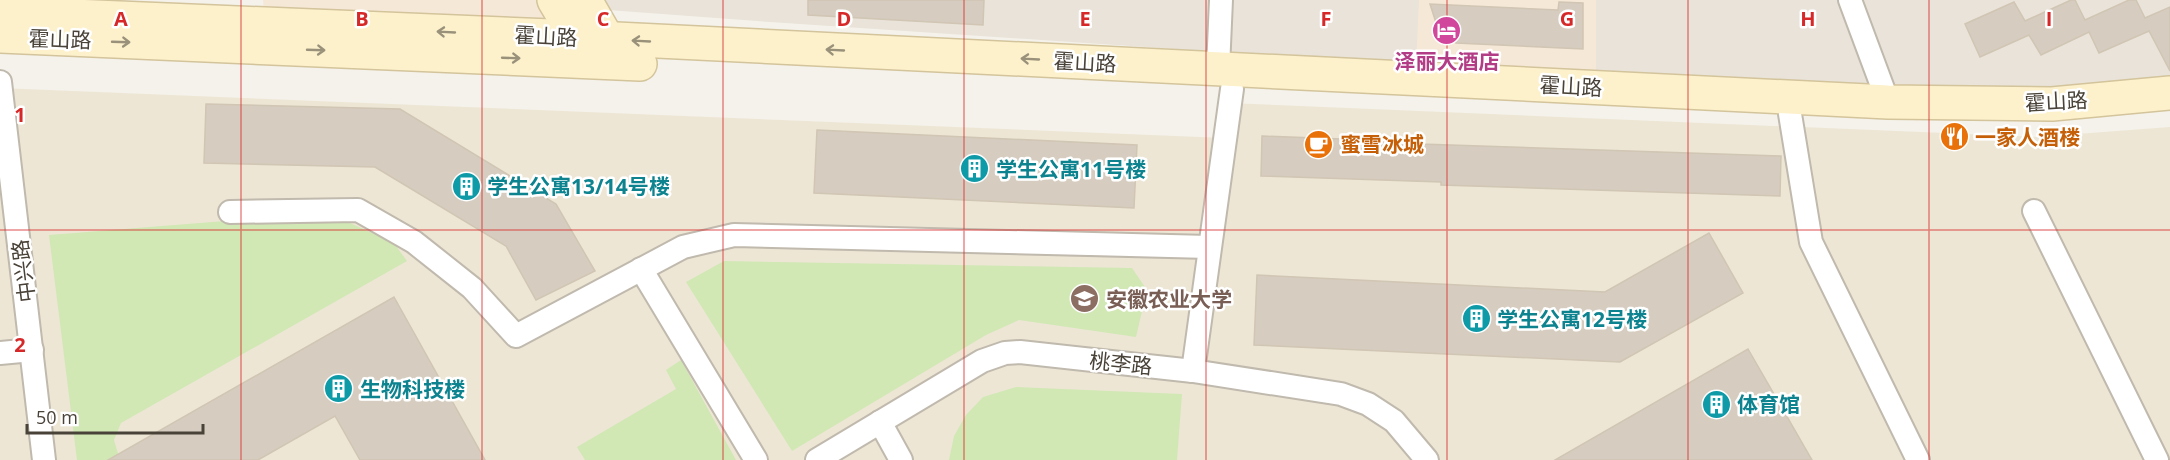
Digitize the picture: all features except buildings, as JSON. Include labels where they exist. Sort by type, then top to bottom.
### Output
[{"type":"main road","points":[[554,0],[592,38]]},
{"type":"main road","points":[[585,0],[592,38]]},
{"type":"main road","name":"霍山路","points":[[0,13],[592,38],[1790,114],[2042,124],[2170,113]]},
{"type":"main road","name":"霍山路","points":[[0,36],[1888,102],[2052,104],[2170,93]]},
{"type":"street","points":[[1193,371],[1209,248],[1225,79],[1221,0]]},
{"type":"street","points":[[1850,0],[1888,102]]},
{"type":"street","name":"中兴路","points":[[0,82],[44,460]]},
{"type":"street","points":[[1790,114],[1811,242],[1918,460]]},
{"type":"street","points":[[230,212],[358,210],[414,242],[472,288],[516,336],[683,247],[734,236],[1209,248]]},
{"type":"street","points":[[2034,211],[2157,460]]},
{"type":"street","points":[[641,269],[756,460]]},
{"type":"street","points":[[0,353],[32,350]]},
{"type":"street","name":"桃李路","points":[[818,460],[982,361],[1005,353],[1034,353],[1193,371],[1341,394],[1368,404],[1394,421],[1427,460]]},
{"type":"street","points":[[880,422],[902,460]]},
{"type":"shaded area","points":[[263,0],[554,0],[576,37],[265,24]]},
{"type":"shaded area","points":[[602,0],[2170,0],[2170,93],[2052,104],[770,22],[608,10]]},
{"type":"shaded area","points":[[1419,0],[1596,0],[1596,74],[1416,65]]},
{"type":"shaded area","name":"安徽农业大学","points":[[0,88],[1224,138],[1228,103],[2037,137],[2170,127],[2170,460],[0,460]]},
{"type":"green space","points":[[327,213],[393,242],[407,261],[121,423],[114,440],[120,460],[77,460],[49,235]]},
{"type":"green space","points":[[724,261],[1132,268],[1147,290],[1136,337],[1019,320],[986,335],[792,451],[686,282]]},
{"type":"green space","points":[[681,360],[736,460],[585,460],[577,447],[676,389],[666,370]]},
{"type":"green space","points":[[1016,387],[1182,394],[1177,460],[949,460],[954,436],[966,415],[983,397]]},
{"type":"place","name":"泽丽大酒店","points":[[1447,30]]},
{"type":"place","name":"一家人酒楼","points":[[1954,137]]},
{"type":"place","name":"蜜雪冰城","points":[[1319,144]]},
{"type":"place","name":"学生公寓11号楼","points":[[975,169]]},
{"type":"place","name":"学生公寓13/14号楼","points":[[466,186]]},
{"type":"place","name":"安徽农业大学","points":[[1085,299]]},
{"type":"place","name":"学生公寓12号楼","points":[[1476,319]]},
{"type":"place","name":"生物科技楼","points":[[339,389]]},
{"type":"place","name":"体育馆","points":[[1716,404]]}]
